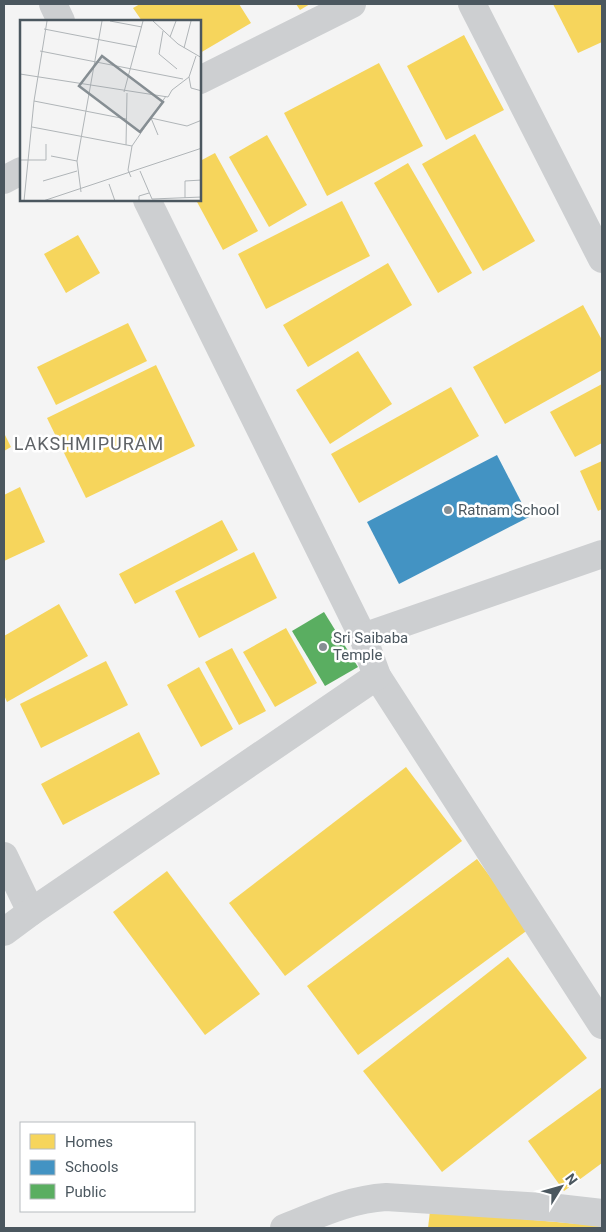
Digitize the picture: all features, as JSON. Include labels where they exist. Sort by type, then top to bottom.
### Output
[{"type":"street","points":[[52,4],[60,20]]},
{"type":"street","points":[[201,80],[352,4]]},
{"type":"street","points":[[472,4],[602,259]]},
{"type":"street","points":[[4,180],[20,172]]},
{"type":"street","points":[[147,201],[363,637],[377,676],[602,1025]]},
{"type":"street","points":[[363,637],[602,554]]},
{"type":"street","points":[[4,932],[377,676]]},
{"type":"street","points":[[4,856],[31,912]]},
{"type":"street","points":[[284,1228],[348,1204],[369,1198],[386,1197],[558,1208],[602,1213]]},
{"type":"building: Homes","points":[[140,4],[239,4],[251,23],[201,52],[201,20],[141,20],[133,8]]},
{"type":"building: Homes","points":[[296,4],[310,4],[300,10]]},
{"type":"building: Homes","points":[[553,4],[602,4],[602,42],[578,53]]},
{"type":"building: Homes","points":[[464,35],[504,110],[446,140],[407,66]]},
{"type":"building: Homes","points":[[379,63],[423,146],[327,196],[284,113]]},
{"type":"building: Homes","points":[[475,134],[535,241],[483,271],[422,164]]},
{"type":"building: Homes","points":[[267,135],[307,205],[269,227],[229,157]]},
{"type":"building: Homes","points":[[215,153],[258,231],[223,250],[197,201],[201,201],[201,160]]},
{"type":"building: Homes","points":[[408,163],[472,273],[438,293],[374,183]]},
{"type":"building: Homes","points":[[342,201],[370,256],[266,309],[238,254]]},
{"type":"building: Homes","points":[[78,235],[100,273],[66,293],[44,254]]},
{"type":"building: Homes","points":[[388,263],[412,305],[308,367],[283,325]]},
{"type":"building: Homes","points":[[583,305],[602,340],[602,370],[505,424],[473,367]]},
{"type":"building: Homes","points":[[128,323],[147,361],[56,405],[37,367]]},
{"type":"building: Homes","points":[[358,351],[392,404],[330,444],[296,390]]},
{"type":"building: Homes","points":[[156,365],[195,446],[86,498],[47,418]]},
{"type":"building: Homes","points":[[602,384],[602,443],[575,457],[550,412]]},
{"type":"building: Homes","points":[[451,387],[479,436],[359,503],[331,454]]},
{"type":"building: Homes","points":[[4,433],[11,447],[4,451]]},
{"type":"building: Homes","points":[[602,461],[602,509],[598,511],[580,471]]},
{"type":"building: Homes","points":[[20,487],[45,542],[4,561],[4,495]]},
{"type":"building: Homes","points":[[222,520],[238,550],[135,604],[119,574]]},
{"type":"building: Homes","points":[[254,552],[277,598],[199,638],[175,591]]},
{"type":"building: Homes","points":[[59,604],[88,656],[7,702],[4,695],[4,636]]},
{"type":"building: Homes","points":[[286,628],[317,683],[275,707],[243,652]]},
{"type":"building: Homes","points":[[232,648],[266,711],[239,725],[205,662]]},
{"type":"building: Homes","points":[[106,661],[128,705],[41,748],[20,704]]},
{"type":"building: Homes","points":[[199,667],[233,729],[201,747],[167,685]]},
{"type":"building: Homes","points":[[139,732],[160,774],[63,825],[41,784]]},
{"type":"building: Homes","points":[[406,767],[462,841],[285,976],[229,903]]},
{"type":"building: Homes","points":[[477,859],[529,929],[358,1055],[307,986]]},
{"type":"building: Homes","points":[[167,871],[260,994],[205,1035],[113,912]]},
{"type":"building: Homes","points":[[508,957],[587,1058],[442,1172],[363,1071]]},
{"type":"building: Homes","points":[[602,1087],[602,1163],[564,1191],[528,1141]]},
{"type":"building: Homes","points":[[430,1211],[602,1226],[602,1228],[428,1228]]},
{"type":"building: Schools","points":[[497,455],[529,517],[399,584],[367,522]]},
{"type":"building: Public","points":[[324,612],[358,667],[325,686],[292,631]]},
{"type":"place","name":"Ratnam School","points":[[448,510]]},
{"type":"place","name":"Sri Saibaba Temple","points":[[323,647]]},
{"type":"district","name":"LAKSHMIPURAM","points":[[89,444]]}]
